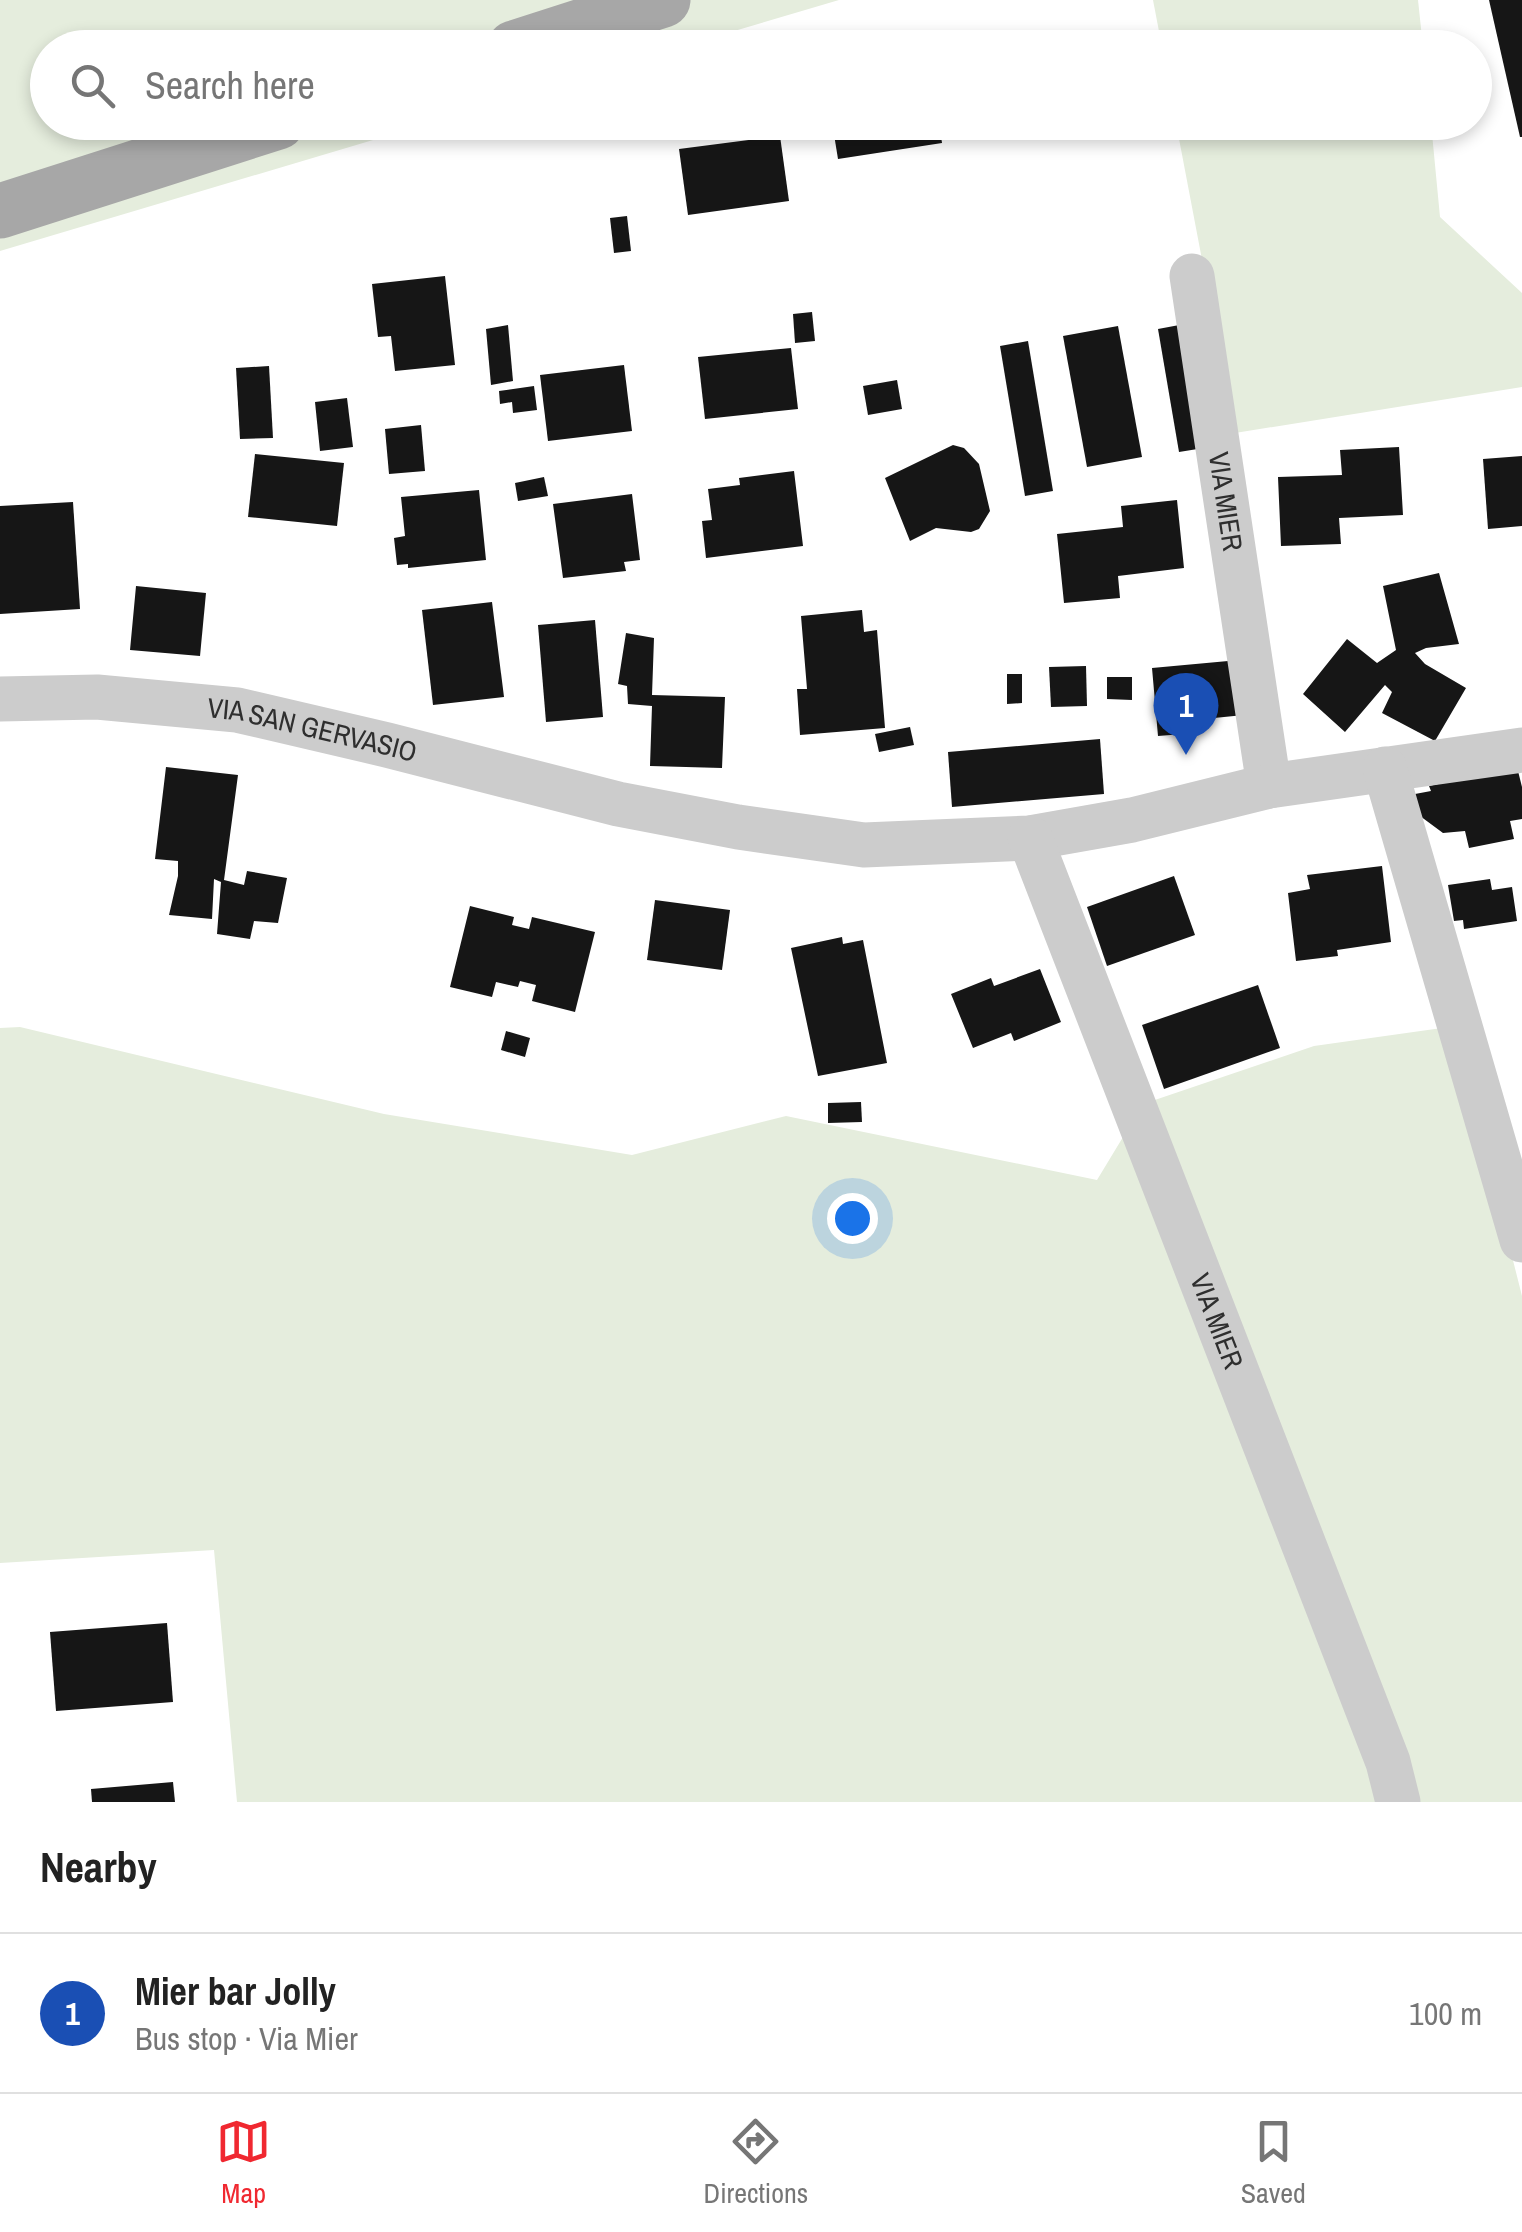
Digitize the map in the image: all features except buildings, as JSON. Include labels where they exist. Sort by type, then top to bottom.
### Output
[{"type":"main road","points":[[570,30],[663,0]]},
{"type":"main road","points":[[0,211],[222,140]]},
{"type":"street","name":"VIA MIER","points":[[1192,276],[1268,786]]},
{"type":"street","name":"VIA SAN GERVASIO","points":[[0,699],[97,697],[237,710],[618,804],[864,846],[1030,838]]},
{"type":"street","points":[[1030,838],[1132,820],[1268,786],[1522,750]]},
{"type":"street","points":[[1385,769],[1522,1240]]},
{"type":"street","name":"VIA MIER","points":[[1030,838],[1388,1762],[1398,1802]]},
{"type":"green space","points":[[0,0],[839,0],[738,30],[30,30],[30,140],[373,140],[0,251]]},
{"type":"green space","points":[[1153,0],[1418,0],[1421,30],[1159,30]]},
{"type":"green space","points":[[1179,140],[1433,140],[1440,217],[1522,293],[1522,387],[1235,433]]},
{"type":"green space","points":[[20,1027],[384,1114],[632,1155],[786,1116],[1097,1180],[1143,1104],[1314,1046],[1449,1027],[1522,1296],[1522,1802],[237,1802],[214,1550],[0,1563],[0,1028]]},
{"type":"place","name":"Mier bar Jolly","points":[[1186,755]]}]
